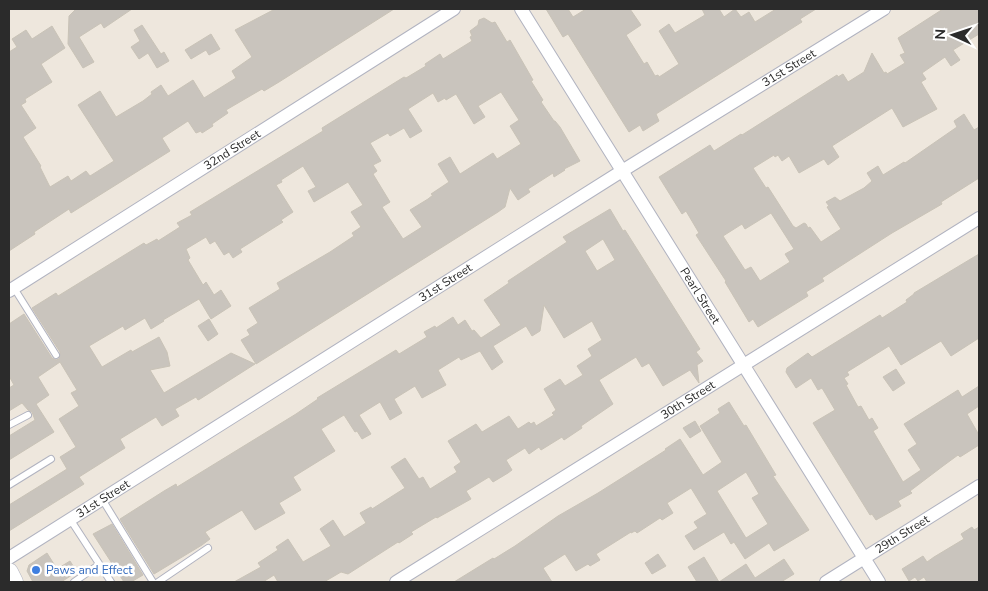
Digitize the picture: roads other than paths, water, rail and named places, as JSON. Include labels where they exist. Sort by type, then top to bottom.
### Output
[{"type":"main road","points":[[9,572],[14,582]]},
{"type":"street","name":"32nd Street","points":[[11,289],[454,9]]},
{"type":"street","name":"Pearl Street","points":[[521,9],[879,582]]},
{"type":"street","name":"31st Street","points":[[9,558],[622,171],[884,9]]},
{"type":"street","name":"30th Street","points":[[396,582],[979,218]]},
{"type":"street","name":"29th Street","points":[[826,582],[979,486]]},
{"type":"lane","points":[[11,289],[56,355]]},
{"type":"lane","points":[[9,425],[28,414]]},
{"type":"lane","points":[[9,485],[51,459]]},
{"type":"lane","points":[[102,499],[153,582]]},
{"type":"lane","points":[[70,519],[111,582]]},
{"type":"lane","points":[[158,582],[208,548]]},
{"type":"lane","points":[[74,582],[97,566],[98,563]]},
{"type":"place","name":"Paws and Effect","points":[[36,570]]}]
